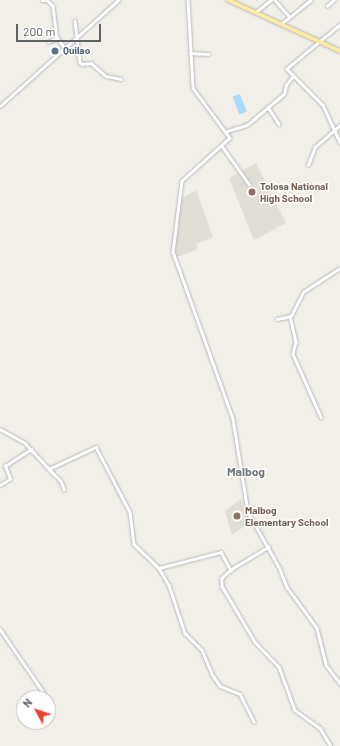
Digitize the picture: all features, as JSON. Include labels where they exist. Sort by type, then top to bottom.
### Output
[{"type":"highway","points":[[228,0],[236,1],[256,12],[340,51]]},
{"type":"street","points":[[42,1],[48,0],[53,6],[57,38],[65,48]]},
{"type":"street","points":[[0,106],[118,0]]},
{"type":"street","points":[[188,0],[193,88],[230,138],[182,181],[173,252],[233,419],[248,512],[269,547],[287,587],[317,628],[326,665],[340,683]]},
{"type":"street","points":[[256,12],[271,0]]},
{"type":"street","points":[[275,0],[289,16]]},
{"type":"street","points":[[304,0],[307,3]]},
{"type":"street","points":[[281,24],[289,16],[311,0]]},
{"type":"street","points":[[327,6],[334,0]]},
{"type":"street","points":[[75,21],[82,64],[91,63],[106,76],[121,80]]},
{"type":"street","points":[[340,25],[318,41],[288,69],[293,76],[323,105],[333,131],[340,142]]},
{"type":"street","points":[[48,42],[57,38]]},
{"type":"street","points":[[190,53],[208,54]]},
{"type":"street","points":[[226,131],[247,126],[284,94],[286,85],[293,76]]},
{"type":"street","points":[[268,107],[279,124]]},
{"type":"street","points":[[308,165],[315,147],[340,125]]},
{"type":"street","points":[[222,146],[249,184]]},
{"type":"street","points":[[321,417],[293,354],[296,342],[290,316],[303,292],[340,268]]},
{"type":"street","points":[[277,319],[290,316]]},
{"type":"street","points":[[0,429],[31,449],[61,481],[64,489]]},
{"type":"street","points":[[49,469],[96,447],[130,512],[134,544],[159,568],[169,585],[185,634],[202,650],[212,674],[220,686],[240,694],[254,722]]},
{"type":"street","points":[[0,485],[10,479],[5,466],[31,449]]},
{"type":"street","points":[[269,547],[231,570],[222,578],[224,591],[255,642],[279,667],[295,710],[320,728],[331,746]]},
{"type":"street","points":[[159,568],[221,552],[231,570]]},
{"type":"street","points":[[0,629],[42,690]]},
{"type":"shaded area","name":"Tolosa National High School","points":[[256,163],[286,223],[254,240],[229,178]]},
{"type":"shaded area","points":[[196,190],[213,237],[196,244],[198,249],[177,257],[175,252],[179,197],[185,197]]},
{"type":"shaded area","name":"Malbog Elementary School","points":[[241,499],[251,522],[232,535],[225,511]]},
{"type":"water","points":[[240,94],[247,112],[239,115],[233,97]]},
{"type":"place","name":"Quilao","points":[[55,51]]},
{"type":"place","name":"Tolosa National High School","points":[[252,192]]},
{"type":"place","name":"Malbog Elementary School","points":[[237,516]]},
{"type":"district","name":"Malbog","points":[[246,472]]}]
